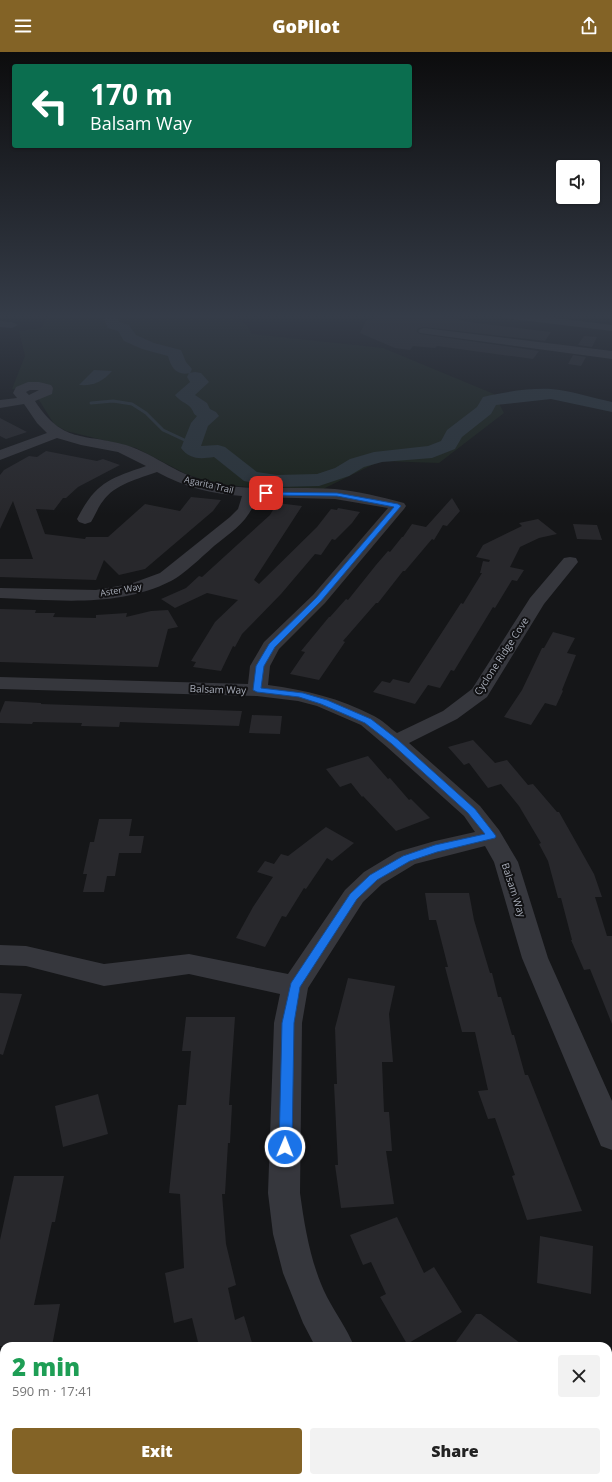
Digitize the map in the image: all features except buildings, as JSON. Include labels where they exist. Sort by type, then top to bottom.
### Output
[{"type":"street","name":"Agarita Trail","points":[[0,404],[28,400],[44,423],[59,433],[71,439],[131,452],[175,476],[196,484],[251,493],[337,494],[398,506],[318,599],[271,646],[260,666],[257,690]]},
{"type":"street","points":[[0,456],[14,449],[59,433]]},
{"type":"street","points":[[85,519],[94,500],[107,488],[122,480],[158,467]]},
{"type":"street","name":"Aster Way","points":[[0,593],[96,595],[134,589],[151,584],[166,577],[236,520],[245,510],[251,493]]},
{"type":"street","name":"Cyclone Ridge Cove","points":[[395,742],[412,732],[441,721],[470,703],[480,693],[536,602],[570,562]]},
{"type":"street","name":"Balsam Way","points":[[0,682],[257,690],[300,695],[324,702],[368,721],[395,742],[472,811],[491,836],[506,862],[535,958],[612,1136]]},
{"type":"street","points":[[334,1342],[314,1310],[303,1285],[292,1250],[286,1221],[284,1194],[288,1023],[295,986],[354,896],[373,878],[406,858],[435,849],[491,836]]},
{"type":"street","points":[[0,955],[26,956],[104,975],[189,964],[295,986]]},
{"type":"shaded area","points":[[15,382],[464,382],[494,394],[504,413],[439,463],[380,461],[323,489],[260,488],[228,485],[201,479],[186,474],[136,448],[66,431],[54,424],[39,400],[39,398],[50,389],[12,389]]},
{"type":"shaded area","points":[[82,382],[98,382],[89,385],[79,385]]},
{"type":"waterway","points":[[200,382],[184,395],[201,407],[201,411],[210,416],[200,423],[191,448],[198,453],[218,451],[251,477],[277,481],[319,480],[342,472],[357,463],[381,456],[432,452],[448,445],[454,434],[485,410],[489,401],[511,397],[551,394],[612,407]]},
{"type":"waterway","points":[[91,403],[113,401],[132,404],[146,413],[163,430],[193,444]]},
{"type":"route","points":[[266,493],[337,494],[398,506],[318,599],[271,646],[260,666],[257,690],[300,695],[353,713],[368,721],[395,742],[472,811],[491,836],[435,849],[406,858],[373,878],[354,896],[295,986],[288,1023],[285,1147]]}]
